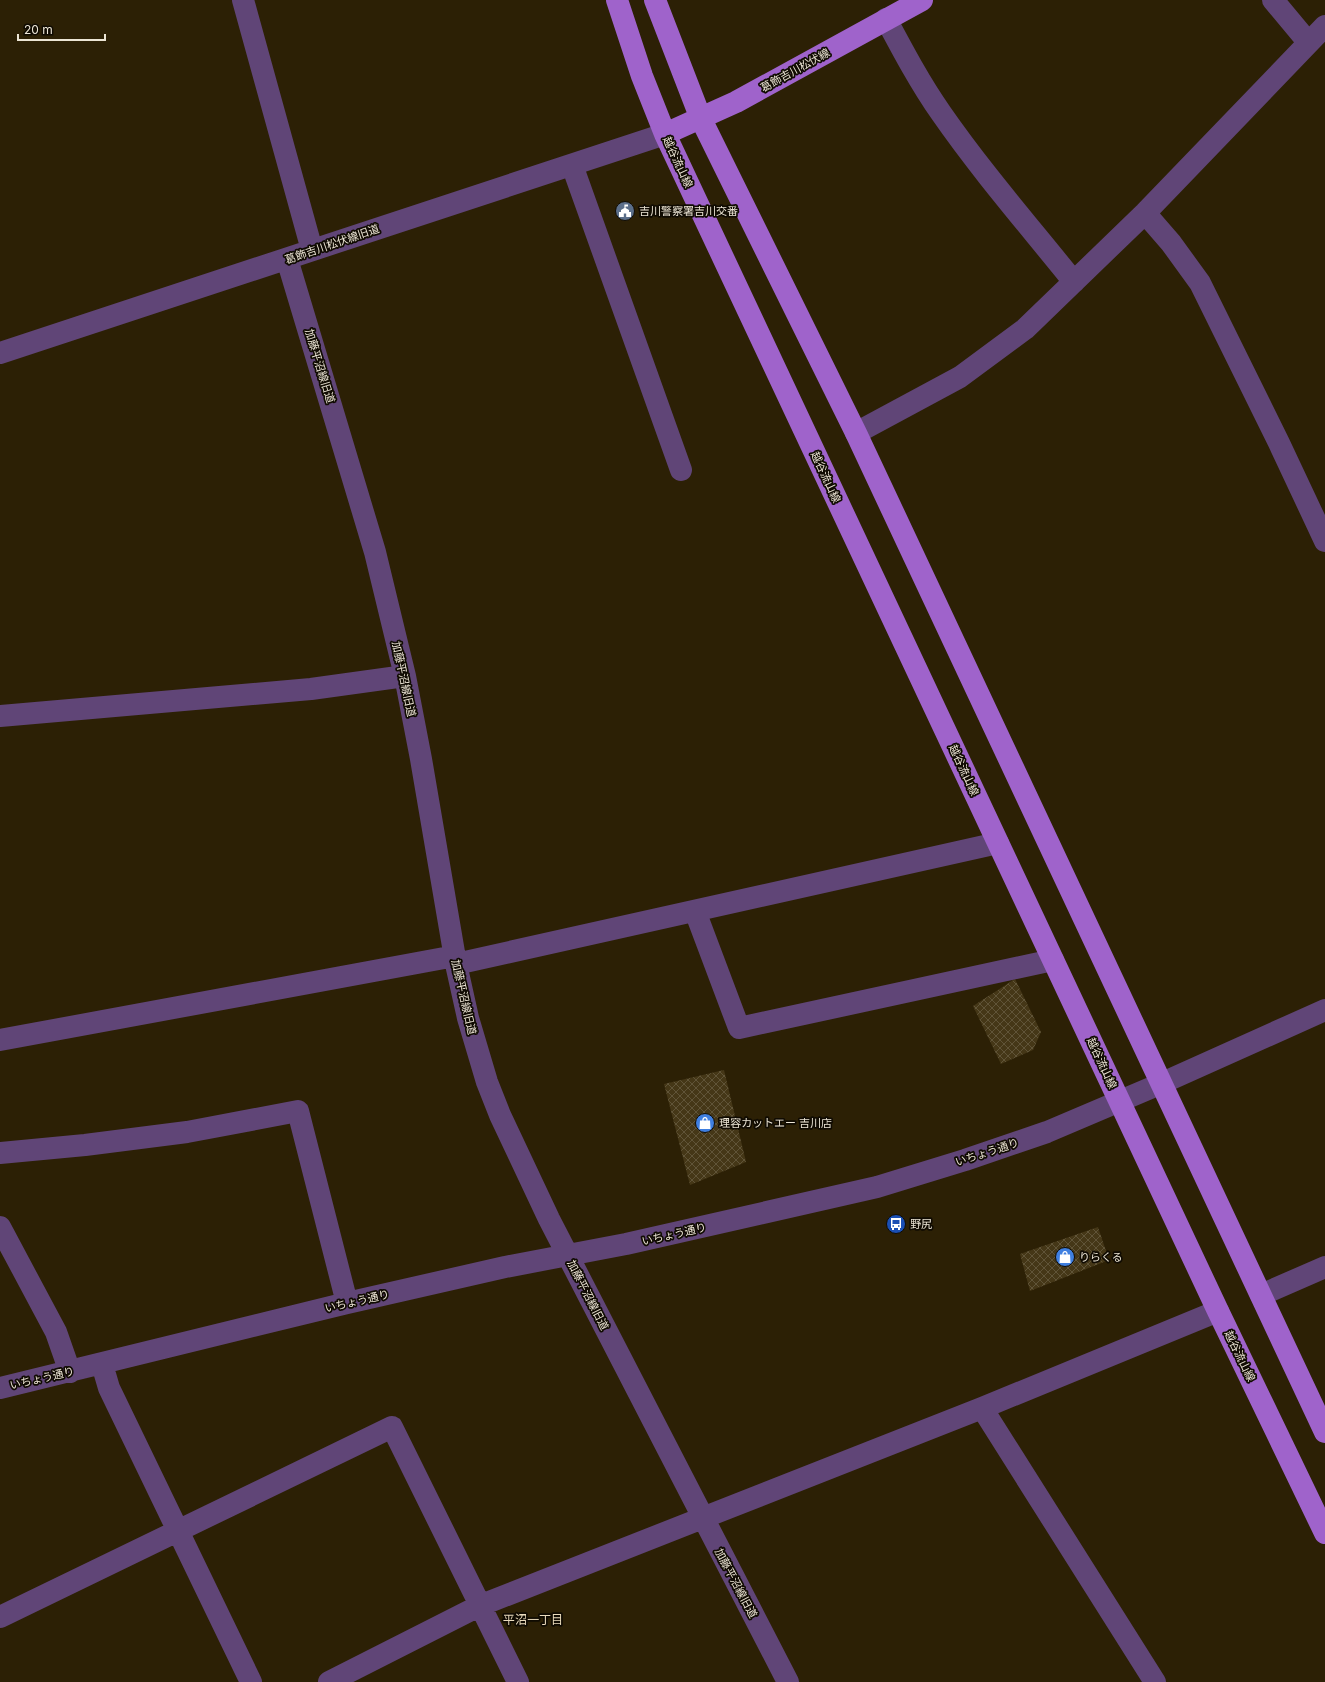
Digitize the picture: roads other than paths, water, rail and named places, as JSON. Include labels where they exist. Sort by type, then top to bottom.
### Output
[{"type":"main road","name":"越谷流山線","points":[[617,0],[642,76],[664,134],[1218,1311],[1325,1533]]},
{"type":"main road","points":[[655,0],[701,119],[856,433],[1160,1084],[1325,1432]]},
{"type":"main road","name":"葛飾吉川松伏線","points":[[664,134],[701,119],[736,102],[922,0]]},
{"type":"street","points":[[243,0],[312,250]]},
{"type":"street","points":[[1273,0],[1308,42]]},
{"type":"street","points":[[886,19],[908,62],[941,113],[1074,282]]},
{"type":"street","points":[[856,433],[960,377],[1025,329],[1145,213],[1325,26]]},
{"type":"street","name":"葛飾吉川松伏線旧道","points":[[0,353],[664,134]]},
{"type":"street","points":[[572,165],[681,470]]},
{"type":"street","points":[[1145,213],[1171,243],[1200,283],[1279,443],[1325,541]]},
{"type":"street","name":"加藤平沼線旧道","points":[[287,259],[375,552],[405,676],[455,960],[468,1018],[487,1082],[518,1155],[702,1517],[788,1682]]},
{"type":"street","points":[[0,716],[311,689],[405,676]]},
{"type":"street","points":[[0,1040],[455,960],[694,911],[998,843]]},
{"type":"street","points":[[694,911],[739,1028],[1054,960]]},
{"type":"street","name":"いちょう通り","points":[[0,1388],[70,1372],[347,1302],[505,1268],[634,1243],[877,1187],[965,1160],[1047,1132],[1160,1084],[1325,1010]]},
{"type":"street","points":[[0,1153],[85,1145],[187,1132],[298,1111],[347,1302]]},
{"type":"street","points":[[0,1227],[56,1332],[70,1372]]},
{"type":"street","points":[[1261,1295],[1325,1267]]},
{"type":"street","points":[[329,1682],[479,1606],[982,1408],[1218,1311]]},
{"type":"street","points":[[102,1364],[109,1388],[251,1682]]},
{"type":"street","points":[[982,1408],[1155,1682]]},
{"type":"street","points":[[0,1617],[392,1427],[479,1606],[518,1682]]},
{"type":"place","name":"吉川警察署吉川交番","points":[[625,211]]},
{"type":"place","name":"理容カットエー 吉川店","points":[[705,1123]]},
{"type":"place","name":"野尻","points":[[896,1224]]},
{"type":"place","name":"りらくる","points":[[1065,1257]]},
{"type":"district","name":"平沼一丁目","points":[[533,1619]]}]
